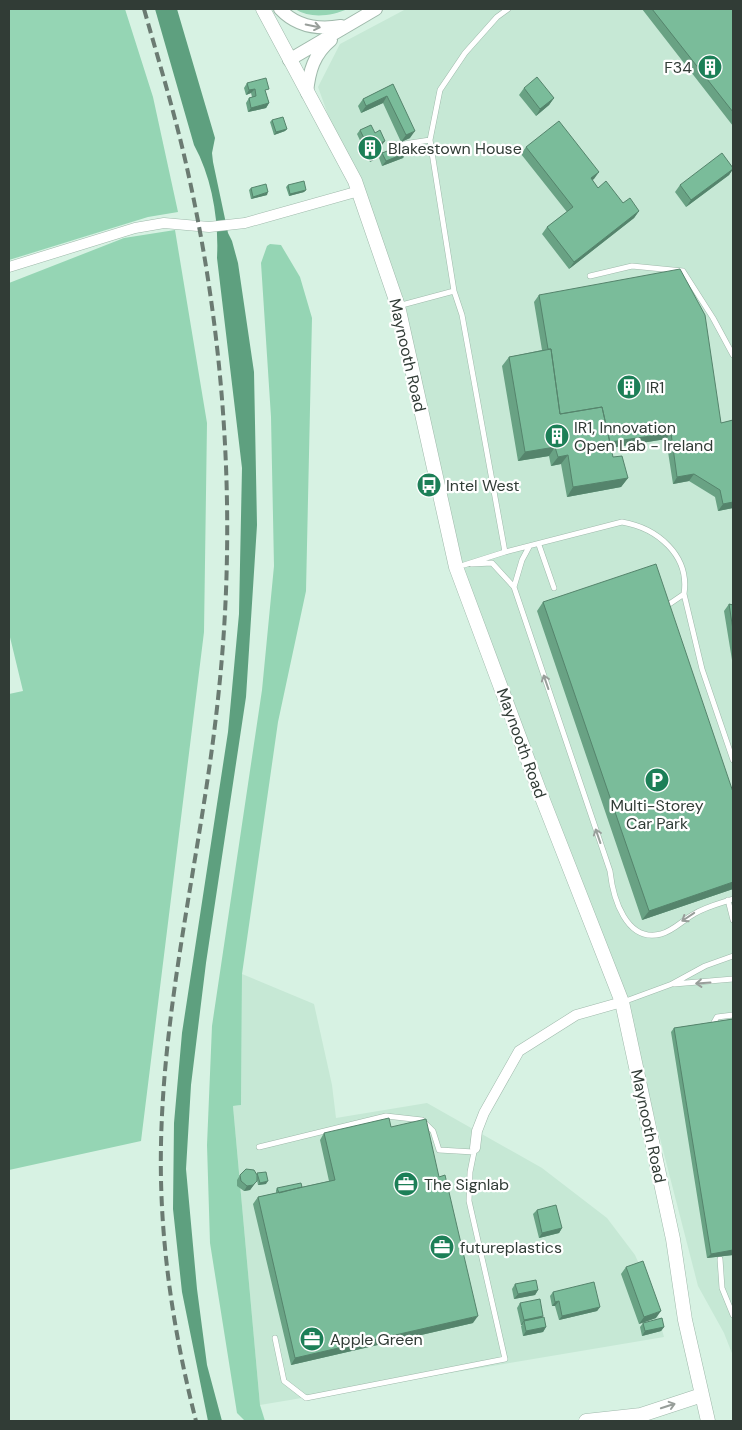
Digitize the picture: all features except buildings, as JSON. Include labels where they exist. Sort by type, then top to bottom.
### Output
[{"type":"main road","points":[[263,9],[289,60]]},
{"type":"main road","name":"Maynooth Road","points":[[289,60],[359,191],[398,306],[456,567],[539,790],[622,1002],[673,1239],[681,1294],[708,1421]]},
{"type":"main road","points":[[586,1421],[641,1415],[702,1395]]},
{"type":"street","points":[[280,9],[288,17],[299,23],[326,29],[351,24]]},
{"type":"street","points":[[289,60],[376,9]]},
{"type":"street","points":[[307,93],[309,74],[314,60],[327,43],[351,24]]},
{"type":"street","points":[[9,267],[135,228],[164,223],[209,227],[234,224],[359,191]]},
{"type":"street","points":[[475,1150],[477,1131],[484,1113],[519,1051],[576,1015],[622,1002]]},
{"type":"lane","points":[[505,552],[462,315],[454,291],[430,140],[440,90],[465,53],[497,17],[508,9]]},
{"type":"lane","points":[[404,144],[430,140]]},
{"type":"lane","points":[[590,276],[632,266],[683,272],[713,318],[733,355]]},
{"type":"lane","points":[[398,306],[454,291]]},
{"type":"lane","points":[[470,564],[505,552],[539,545],[622,522],[636,524],[659,536],[675,553],[686,581],[684,594],[702,669],[733,760]]},
{"type":"lane","points":[[539,545],[554,588]]},
{"type":"lane","points":[[514,587],[522,560],[529,547]]},
{"type":"lane","points":[[464,565],[492,563],[514,587],[610,871],[612,889],[632,930],[646,935],[661,934],[696,912],[731,900],[733,920]]},
{"type":"lane","points":[[661,608],[674,602],[684,594]]},
{"type":"lane","points":[[622,1002],[672,984],[705,966],[733,956]]},
{"type":"lane","points":[[672,984],[733,979]]},
{"type":"lane","points":[[712,1026],[717,1016],[733,1015]]},
{"type":"lane","points":[[259,1147],[386,1116],[422,1120],[433,1131],[439,1150],[475,1150],[470,1172],[469,1201],[505,1359],[306,1398],[284,1381],[275,1338]]},
{"type":"lane","points":[[720,1259],[722,1288],[733,1316]]},
{"type":"shaded area","points":[[9,9],[125,9],[153,97],[178,212],[148,217],[9,260]]},
{"type":"shaded area","points":[[155,9],[177,9],[215,138],[212,153],[213,162],[228,233],[238,263],[254,372],[257,525],[246,697],[206,963],[191,1085],[186,1169],[197,1289],[207,1365],[222,1421],[208,1421],[182,1292],[173,1209],[174,1123],[182,1033],[228,732],[239,614],[242,468],[217,258],[217,229],[213,200],[210,185],[194,145]]},
{"type":"shaded area","points":[[295,9],[348,9],[335,13],[314,15]]},
{"type":"shaded area","points":[[406,9],[733,9],[733,1356],[724,1333],[698,1286],[638,1053],[453,568],[394,298],[318,87],[340,44]]},
{"type":"shaded area","points":[[175,230],[207,423],[204,632],[141,1141],[9,1170],[9,694],[23,691],[9,633],[9,283],[124,238]]},
{"type":"shaded area","points":[[270,244],[281,245],[300,277],[312,318],[306,591],[278,722],[242,974],[241,1105],[233,1106],[260,1405],[265,1421],[245,1421],[237,1413],[210,1243],[207,1145],[212,1026],[262,690],[274,566],[271,417],[261,263],[267,246]]},
{"type":"shaded area","points":[[242,974],[314,1004],[332,1085],[336,1118],[427,1103],[542,1168],[607,1218],[635,1255],[652,1293],[664,1337],[260,1405],[233,1106],[241,1105]]},
{"type":"railway","points":[[144,9],[167,88],[187,168],[211,296],[219,362],[227,493],[227,558],[219,689],[204,803],[169,1030],[161,1144],[162,1214],[169,1284],[174,1319],[196,1421]]},
{"type":"place","name":"F34","points":[[710,67]]},
{"type":"place","name":"Blakestown House","points":[[370,148]]},
{"type":"place","name":"IR1","points":[[629,387]]},
{"type":"place","name":"IR1, Innovation Open Lab - Ireland","points":[[557,436]]},
{"type":"place","name":"Intel West","points":[[429,485]]},
{"type":"place","name":"Multi-Storey Car Park","points":[[657,780]]},
{"type":"place","name":"The Signlab","points":[[406,1184]]},
{"type":"place","name":"futureplastics","points":[[442,1247]]},
{"type":"place","name":"Apple Green","points":[[312,1339]]}]
